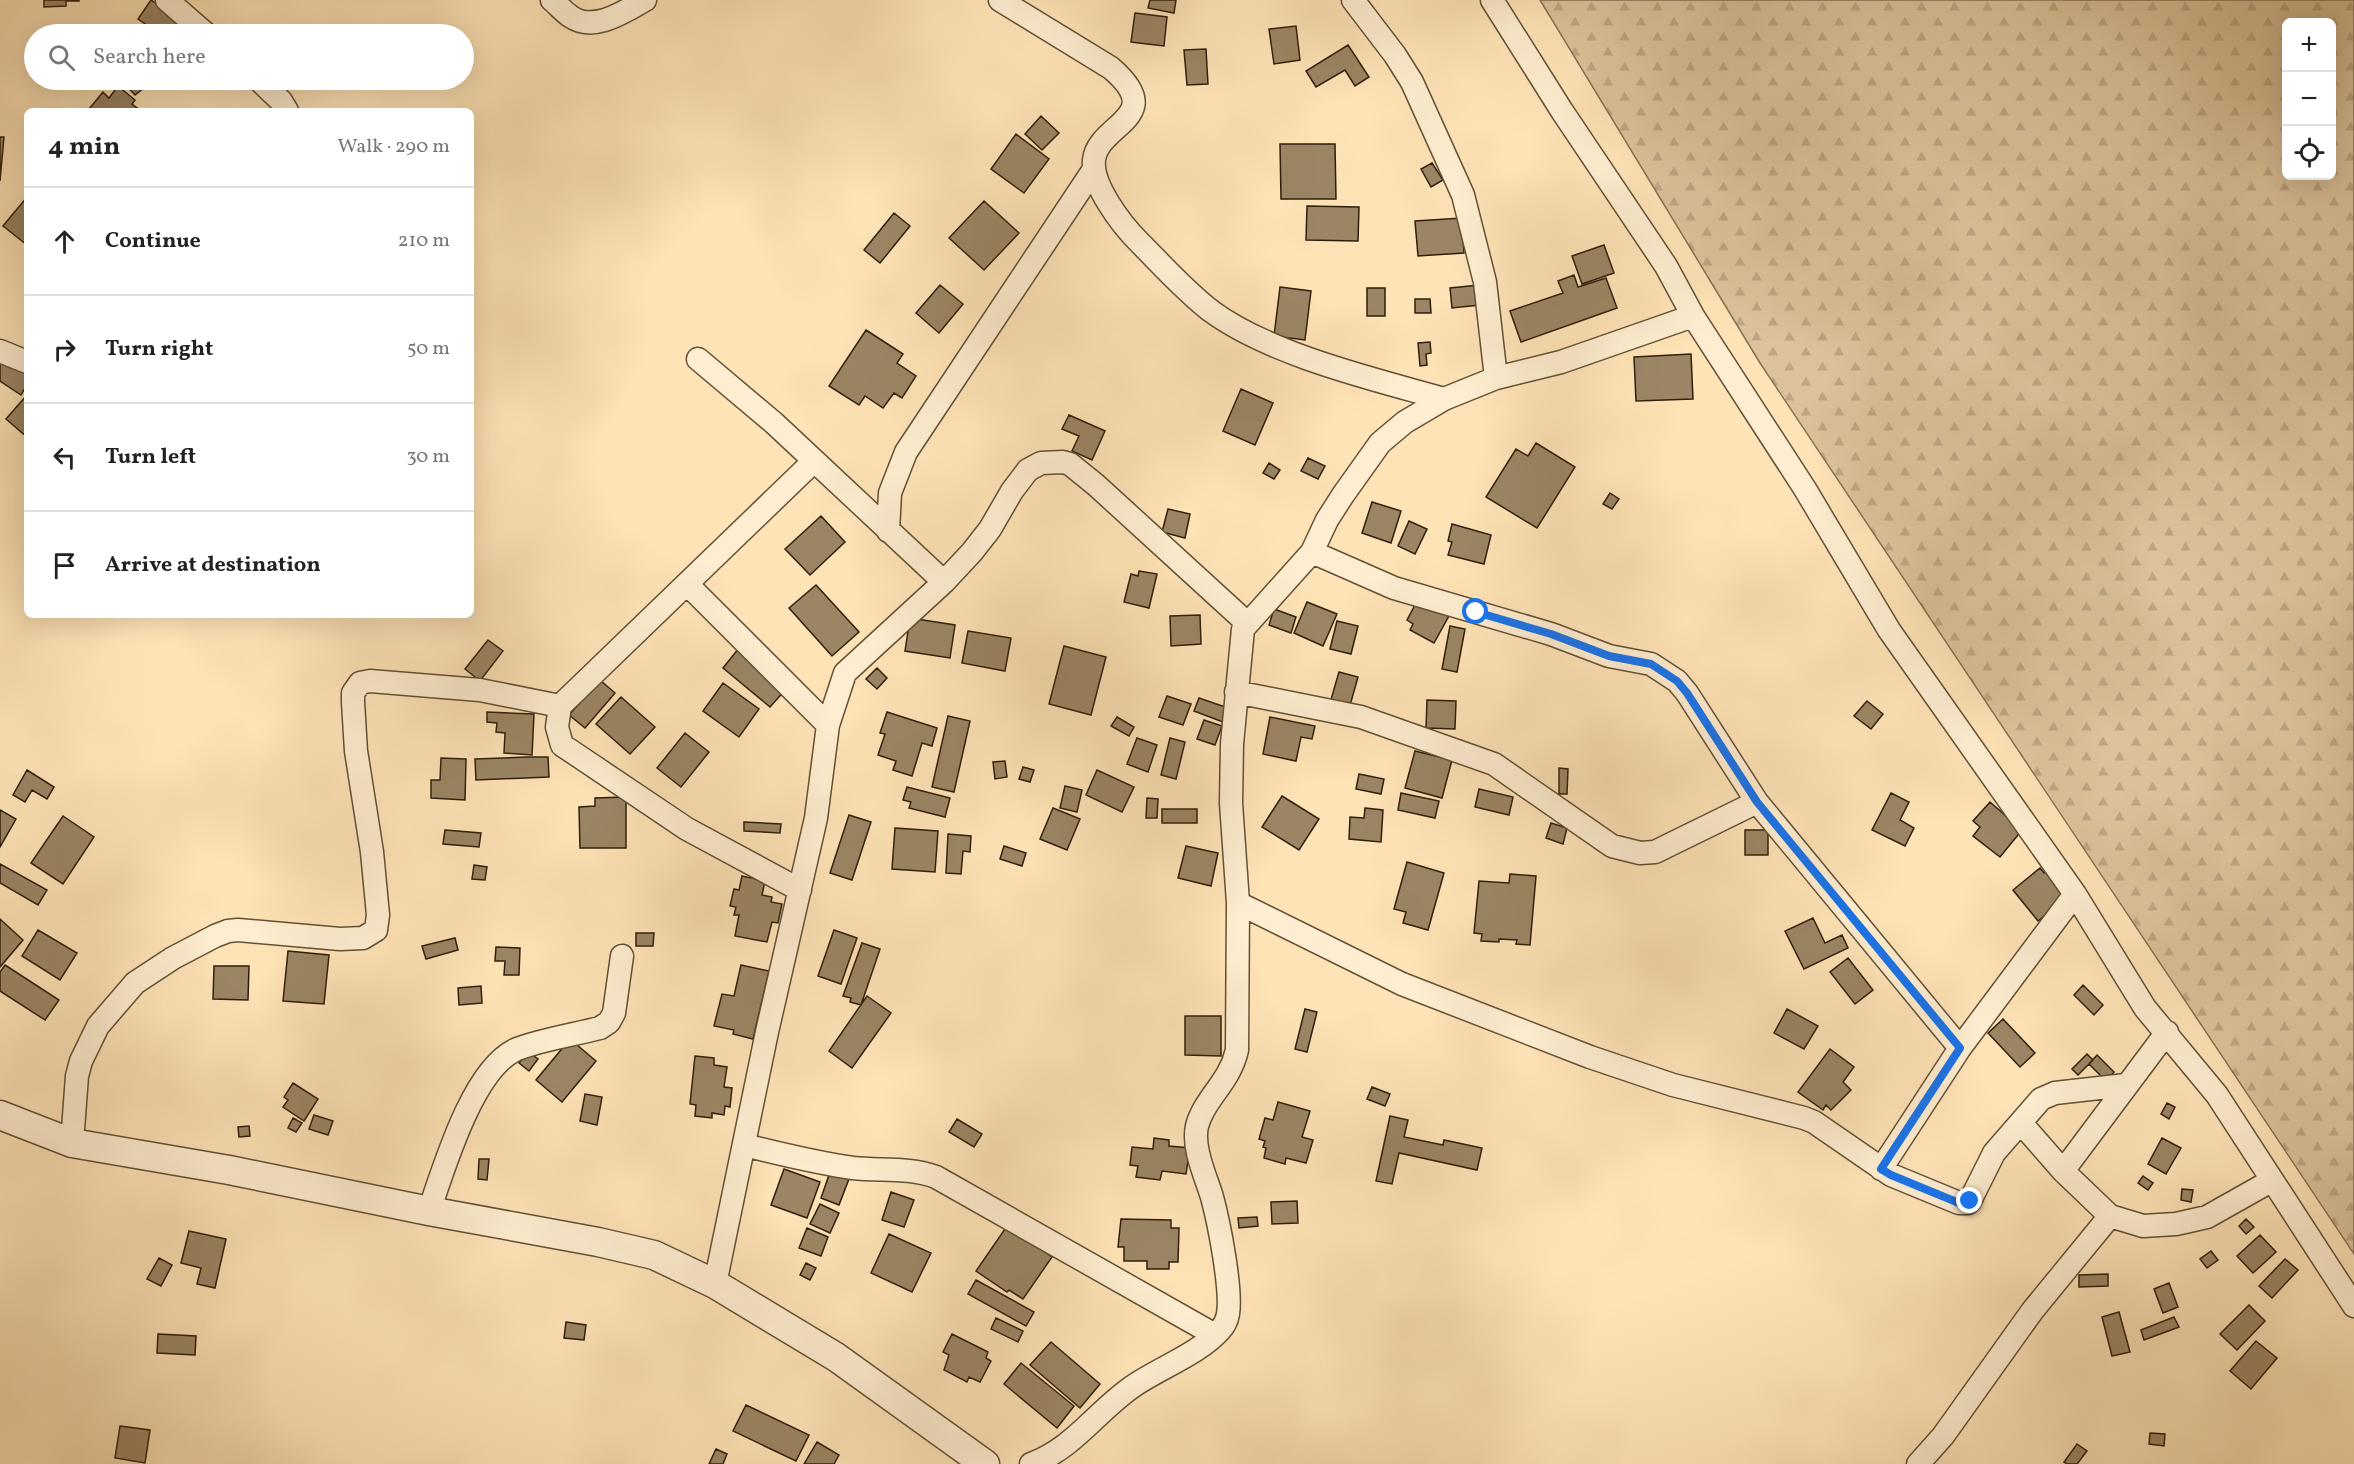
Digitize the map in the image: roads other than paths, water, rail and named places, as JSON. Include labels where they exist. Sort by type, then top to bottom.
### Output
[{"type":"street","points":[[167,0],[195,24]]},
{"type":"street","points":[[552,0],[571,18],[587,23],[608,19],[645,0]]},
{"type":"street","points":[[1000,0],[1111,68],[1130,89],[1134,101],[1130,114],[1101,145],[1094,158],[1097,180],[1129,231],[1185,289],[1213,312],[1248,332],[1295,353],[1444,399]]},
{"type":"street","points":[[1353,0],[1395,55],[1412,82],[1462,195],[1485,282],[1496,378]]},
{"type":"street","points":[[1492,0],[1562,111],[1666,266],[1692,316],[1805,489],[1889,630],[2075,894],[2140,1001],[2217,1095],[2354,1306]]},
{"type":"street","points":[[269,90],[285,108]]},
{"type":"street","points":[[888,531],[890,493],[906,452],[1094,169]]},
{"type":"street","points":[[1031,1464],[1054,1454],[1080,1435],[1132,1387],[1215,1335],[1227,1318],[1223,1254],[1215,1209],[1198,1150],[1197,1126],[1234,1066],[1237,1050],[1238,903],[1231,803],[1236,692],[1241,634],[1246,623],[1312,552],[1327,520],[1380,443],[1405,422],[1444,399],[1496,378],[1562,362],[1692,316]]},
{"type":"street","points":[[0,351],[24,361]]},
{"type":"street","points":[[698,359],[774,423],[944,582]]},
{"type":"street","points":[[800,890],[687,829],[562,745],[557,728],[560,706],[814,461]]},
{"type":"street","points":[[715,1284],[767,1032],[816,818],[828,725],[840,683],[851,665],[944,582],[990,529],[1012,491],[1028,470],[1041,463],[1070,464],[1096,484],[1246,623]]},
{"type":"street","points":[[1312,552],[1394,588],[1551,634],[1609,656],[1646,662],[1677,681],[1757,802],[1960,1048]]},
{"type":"street","points":[[688,585],[828,725]]},
{"type":"street","points":[[72,1143],[77,1076],[81,1061],[98,1026],[135,983],[173,957],[228,931],[340,939],[363,938],[372,935],[376,930],[378,915],[372,852],[355,741],[353,693],[360,683],[370,681],[480,690],[560,706]]},
{"type":"street","points":[[1236,692],[1361,717],[1494,764],[1612,846],[1640,853],[1655,852],[1757,802]]},
{"type":"street","points":[[1881,1169],[1960,1048],[2075,894]]},
{"type":"street","points":[[1238,903],[1402,984],[1590,1057],[1673,1085],[1814,1122],[1891,1175],[1959,1203],[1968,1203],[1994,1153],[2041,1100],[2055,1093],[2126,1085]]},
{"type":"street","points":[[429,1211],[465,1116],[484,1079],[498,1063],[516,1050],[600,1029],[609,1022],[614,1013],[622,957]]},
{"type":"street","points":[[2063,1171],[2167,1032]]},
{"type":"street","points":[[0,1115],[72,1143],[229,1170],[654,1255],[715,1284],[836,1357],[985,1464]]},
{"type":"street","points":[[2021,1123],[2063,1171],[2110,1215],[2143,1226],[2176,1224],[2207,1216],[2271,1180]]},
{"type":"street","points":[[744,1144],[813,1163],[908,1170],[936,1177],[1215,1335]]},
{"type":"street","points":[[1918,1464],[1943,1436],[2033,1310],[2110,1215]]}]
